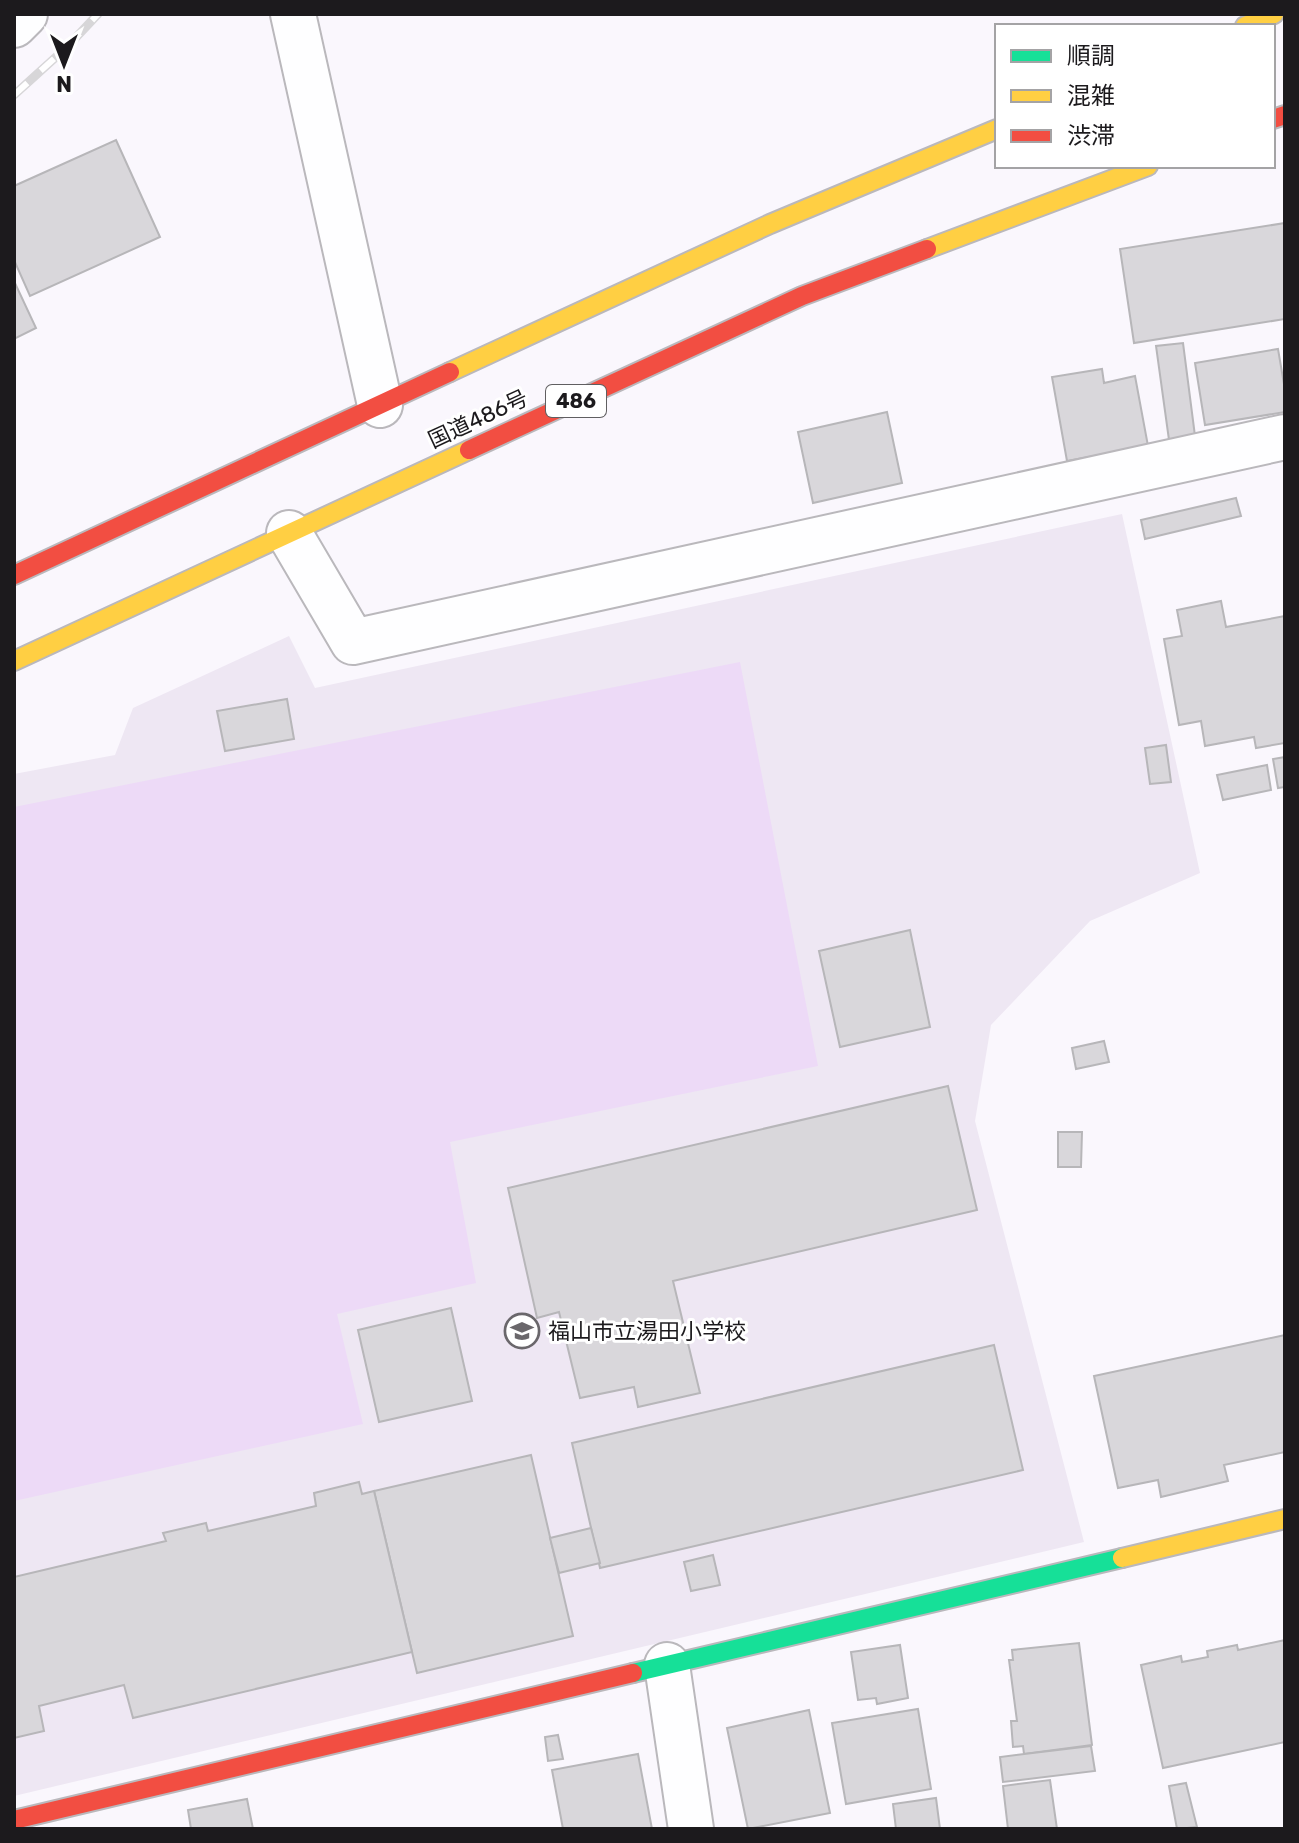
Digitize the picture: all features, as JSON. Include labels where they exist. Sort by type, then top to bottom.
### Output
[{"type":"main road","points":[[1250,24],[1274,14]]},
{"type":"main road","points":[[14,575],[770,224],[995,130]]},
{"type":"main road","name":"国道486号","points":[[14,661],[802,296],[1143,168]]},
{"type":"main road","points":[[14,1820],[1285,1519]]},
{"type":"street","points":[[14,25],[25,14]]},
{"type":"street","points":[[293,14],[380,405]]},
{"type":"street","points":[[289,533],[353,642],[1285,437]]},
{"type":"street","points":[[667,1665],[691,1829]]},
{"type":"shaded area","name":"福山市立湯田小学校","points":[[1122,514],[1200,873],[1090,921],[991,1025],[975,1121],[1084,1542],[14,1796],[14,774],[115,755],[133,708],[289,636],[315,688]]},
{"type":"shaded area","points":[[740,662],[818,1066],[450,1142],[476,1283],[337,1314],[363,1424],[14,1501],[14,807]]},
{"type":"building","points":[[116,140],[160,237],[30,296],[14,260],[14,186]]},
{"type":"building","points":[[1285,223],[1285,319],[1134,343],[1120,249]]},
{"type":"building","points":[[14,281],[36,328],[14,339]]},
{"type":"building","points":[[1183,343],[1195,436],[1169,440],[1156,346]]},
{"type":"building","points":[[1278,349],[1285,390],[1285,412],[1205,425],[1195,363]]},
{"type":"building","points":[[1102,369],[1104,383],[1135,376],[1148,446],[1067,461],[1052,377]]},
{"type":"building","points":[[887,412],[902,483],[813,503],[798,432]]},
{"type":"building","points":[[1236,498],[1241,516],[1145,539],[1141,520]]},
{"type":"building","points":[[1221,601],[1226,627],[1285,616],[1285,743],[1256,748],[1254,737],[1205,746],[1201,721],[1179,725],[1164,639],[1182,636],[1177,610]]},
{"type":"building","points":[[287,699],[294,739],[225,751],[217,711]]},
{"type":"building","points":[[1166,745],[1171,782],[1150,784],[1145,748]]},
{"type":"building","points":[[1285,757],[1285,787],[1278,788],[1273,759]]},
{"type":"building","points":[[1267,765],[1271,790],[1223,800],[1217,775]]},
{"type":"building","points":[[910,930],[930,1027],[840,1047],[819,951]]},
{"type":"building","points":[[1104,1041],[1109,1062],[1076,1069],[1072,1048]]},
{"type":"building","points":[[948,1086],[977,1210],[673,1281],[700,1393],[638,1407],[634,1387],[580,1398],[559,1312],[537,1318],[508,1188]]},
{"type":"building","points":[[1058,1132],[1082,1132],[1081,1167],[1058,1167]]},
{"type":"building","points":[[451,1308],[472,1401],[379,1422],[358,1330]]},
{"type":"building","points":[[1285,1335],[1285,1452],[1224,1465],[1228,1481],[1161,1497],[1158,1480],[1118,1488],[1094,1376]]},
{"type":"building","points":[[994,1345],[1023,1470],[600,1568],[572,1443]]},
{"type":"building","points":[[531,1455],[573,1636],[417,1673],[374,1491]]},
{"type":"building","points":[[359,1482],[362,1494],[374,1491],[412,1652],[133,1718],[124,1685],[39,1706],[44,1731],[14,1738],[14,1577],[166,1541],[163,1533],[206,1523],[208,1531],[316,1506],[314,1493]]},
{"type":"building","points":[[591,1528],[600,1563],[559,1573],[550,1538]]},
{"type":"building","points":[[713,1555],[720,1585],[691,1591],[684,1562]]},
{"type":"building","points":[[1285,1640],[1285,1742],[1163,1768],[1141,1665],[1181,1656],[1182,1662],[1208,1657],[1207,1651],[1237,1645],[1238,1650]]},
{"type":"building","points":[[1079,1643],[1092,1745],[1024,1754],[1023,1746],[1013,1747],[1011,1721],[1017,1721],[1009,1660],[1013,1660],[1012,1650]]},
{"type":"building","points":[[900,1645],[908,1698],[877,1704],[876,1698],[858,1700],[851,1652]]},
{"type":"building","points":[[918,1709],[931,1789],[846,1804],[832,1723]]},
{"type":"building","points":[[809,1710],[830,1813],[748,1829],[727,1728]]},
{"type":"building","points":[[558,1735],[563,1759],[548,1761],[545,1737]]},
{"type":"building","points":[[1091,1746],[1095,1771],[1003,1782],[1000,1757]]},
{"type":"building","points":[[638,1754],[652,1829],[563,1829],[552,1770]]},
{"type":"building","points":[[1050,1780],[1057,1829],[1008,1829],[1003,1786]]},
{"type":"building","points":[[1186,1783],[1197,1827],[1177,1829],[1169,1786]]},
{"type":"building","points":[[936,1798],[940,1829],[896,1829],[893,1804]]},
{"type":"building","points":[[247,1799],[253,1829],[191,1829],[188,1810]]},
{"type":"railway","points":[[14,95],[98,14]]},
{"type":"traffic: fast","points":[[633,1673],[1122,1558]]},
{"type":"traffic: slow","points":[[1250,24],[1274,14]]},
{"type":"traffic: slow","points":[[450,372],[770,224],[995,130]]},
{"type":"traffic: slow","points":[[927,249],[1143,168]]},
{"type":"traffic: slow","points":[[14,661],[469,450]]},
{"type":"traffic: slow","points":[[1122,1558],[1285,1519]]},
{"type":"traffic: jam","points":[[1275,118],[1285,115]]},
{"type":"traffic: jam","points":[[469,450],[802,296],[927,249]]},
{"type":"traffic: jam","points":[[14,575],[450,372]]},
{"type":"traffic: jam","points":[[14,1820],[633,1673]]},
{"type":"place","name":"福山市立湯田小学校","points":[[522,1331]]}]
